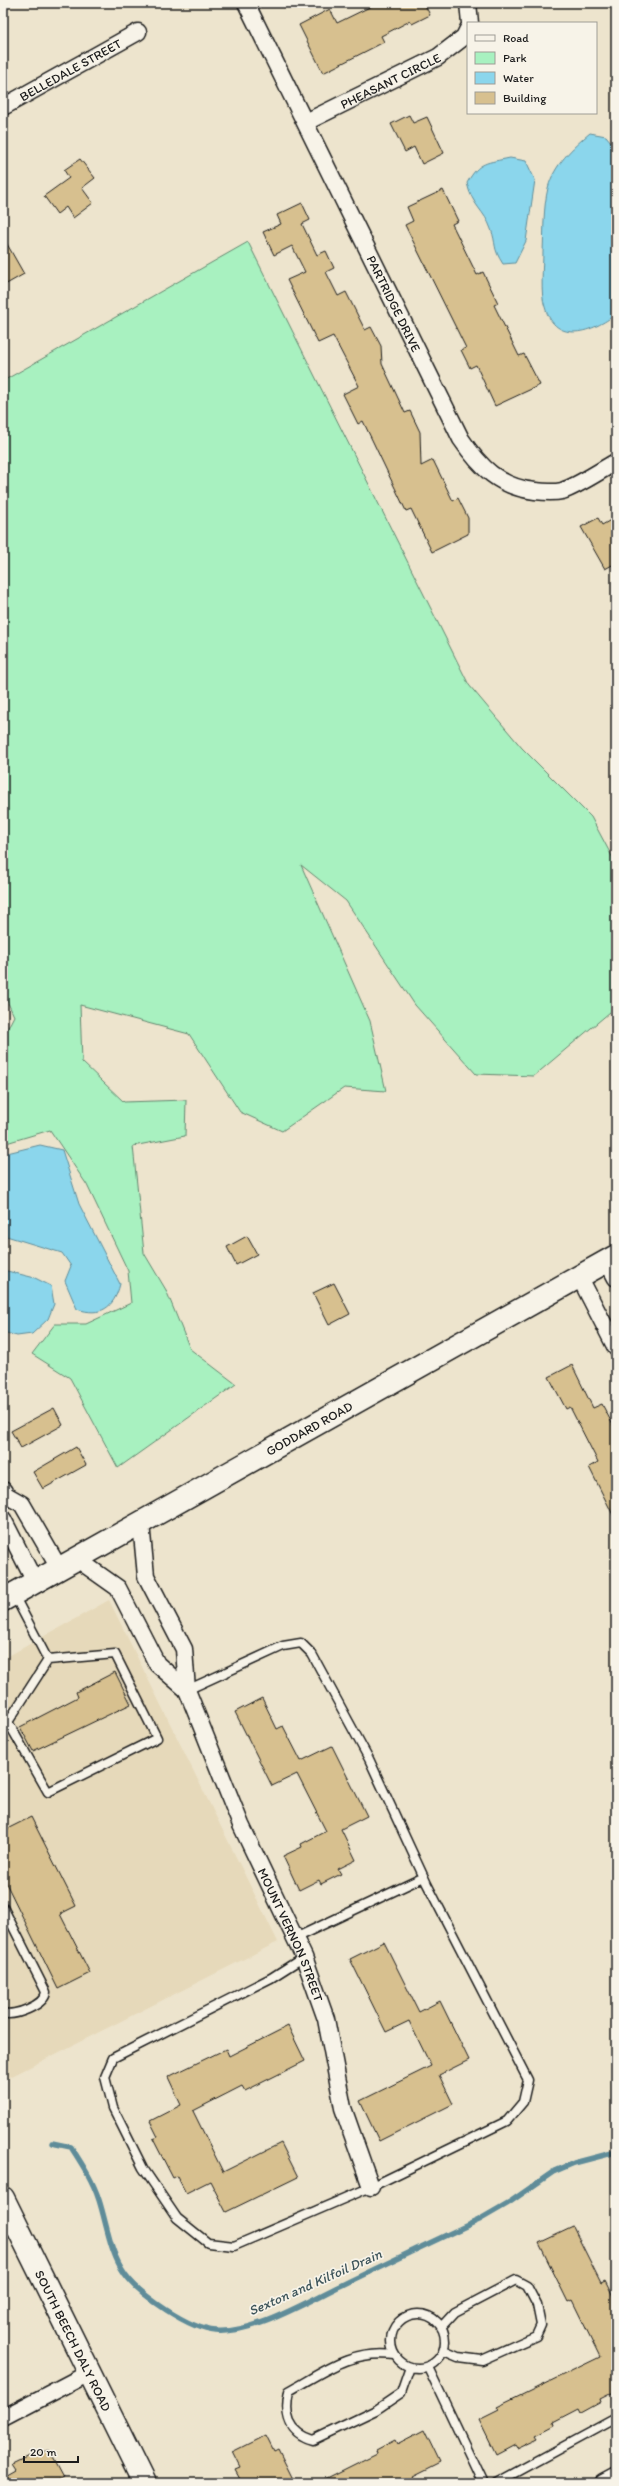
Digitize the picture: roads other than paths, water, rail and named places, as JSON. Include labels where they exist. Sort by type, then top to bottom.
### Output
[{"type":"main road","name":"GODDARD ROAD","points":[[8,1597],[579,1276],[613,1265]]},
{"type":"main road","name":"SOUTH BEECH DALY ROAD","points":[[3,2198],[91,2372],[144,2483]]},
{"type":"street","name":"PARTRIDGE DRIVE","points":[[246,3],[461,439],[484,469],[507,485],[544,492],[562,491],[616,462]]},
{"type":"street","points":[[468,3],[470,22]]},
{"type":"street","name":"PHEASANT CIRCLE","points":[[306,122],[438,57],[464,37],[467,31]]},
{"type":"street","name":"BELLEDALE STREET","points":[[3,107],[138,32]]},
{"type":"street","points":[[579,1276],[616,1348]]},
{"type":"street","points":[[4,1497],[22,1504],[68,1564]]},
{"type":"street","points":[[3,1519],[35,1582]]},
{"type":"street","name":"MOUNT VERNON STREET","points":[[141,1523],[146,1576],[184,1649],[187,1690],[241,1825],[304,1957],[326,2018],[343,2108],[371,2187]]},
{"type":"street","name":"MOUNT VERNON STREET","points":[[68,1564],[118,1588],[157,1664],[187,1690]]},
{"type":"street","points":[[3,2418],[91,2372]]},
{"type":"street","points":[[603,2483],[616,2476]]},
{"type":"lane","points":[[8,1597],[48,1660]]},
{"type":"lane","points":[[187,1690],[283,1646],[301,1643],[312,1654],[322,1669],[370,1759],[424,1877],[528,2080],[522,2102],[506,2121],[371,2187],[234,2246],[208,2243],[177,2218],[143,2168],[113,2108],[105,2077],[113,2058],[271,1978],[304,1957]]},
{"type":"lane","points":[[115,1654],[157,1738],[48,1792],[8,1722],[48,1660],[115,1654]]},
{"type":"lane","points":[[295,1938],[424,1877]]},
{"type":"lane","points":[[3,1907],[46,1992],[45,1998],[41,2002],[15,2013],[3,2013]]},
{"type":"lane","points":[[442,2326],[455,2312],[516,2280],[527,2286],[537,2305],[541,2325],[536,2336],[482,2360],[458,2357],[444,2351]]},
{"type":"lane","points":[[412,2313],[429,2314],[442,2326],[446,2338],[444,2351],[438,2361],[428,2367],[410,2367],[400,2362],[394,2354],[390,2338],[397,2322],[412,2313]]},
{"type":"lane","points":[[394,2354],[379,2353],[354,2356],[289,2391],[285,2406],[290,2424],[299,2436],[313,2440],[376,2410],[401,2393],[410,2367]]},
{"type":"lane","points":[[428,2367],[482,2483]]},
{"type":"lane","points":[[496,2483],[616,2418]]},
{"type":"water","points":[[590,133],[606,136],[616,148],[616,314],[597,326],[576,332],[566,331],[558,327],[550,319],[543,302],[542,280],[545,204],[548,188],[559,164],[570,151]]},
{"type":"water","points":[[510,158],[526,161],[535,180],[526,241],[515,263],[503,264],[497,254],[493,234],[485,217],[475,203],[467,183],[471,176],[484,164]]},
{"type":"water","points":[[40,1145],[62,1150],[79,1204],[120,1284],[110,1305],[100,1311],[93,1312],[77,1309],[65,1281],[71,1266],[62,1253],[3,1235],[3,1154]]},
{"type":"water","points":[[3,1270],[35,1278],[51,1286],[54,1304],[48,1319],[32,1334],[17,1336],[3,1332]]},
{"type":"waterway","name":"Sexton and Kilfoil Drain","points":[[52,2143],[71,2147],[87,2173],[99,2200],[109,2238],[116,2257],[120,2266],[132,2283],[166,2310],[193,2324],[205,2329],[216,2331],[231,2331],[264,2322],[280,2315],[479,2220],[510,2202],[553,2172],[574,2163],[616,2152]]}]
